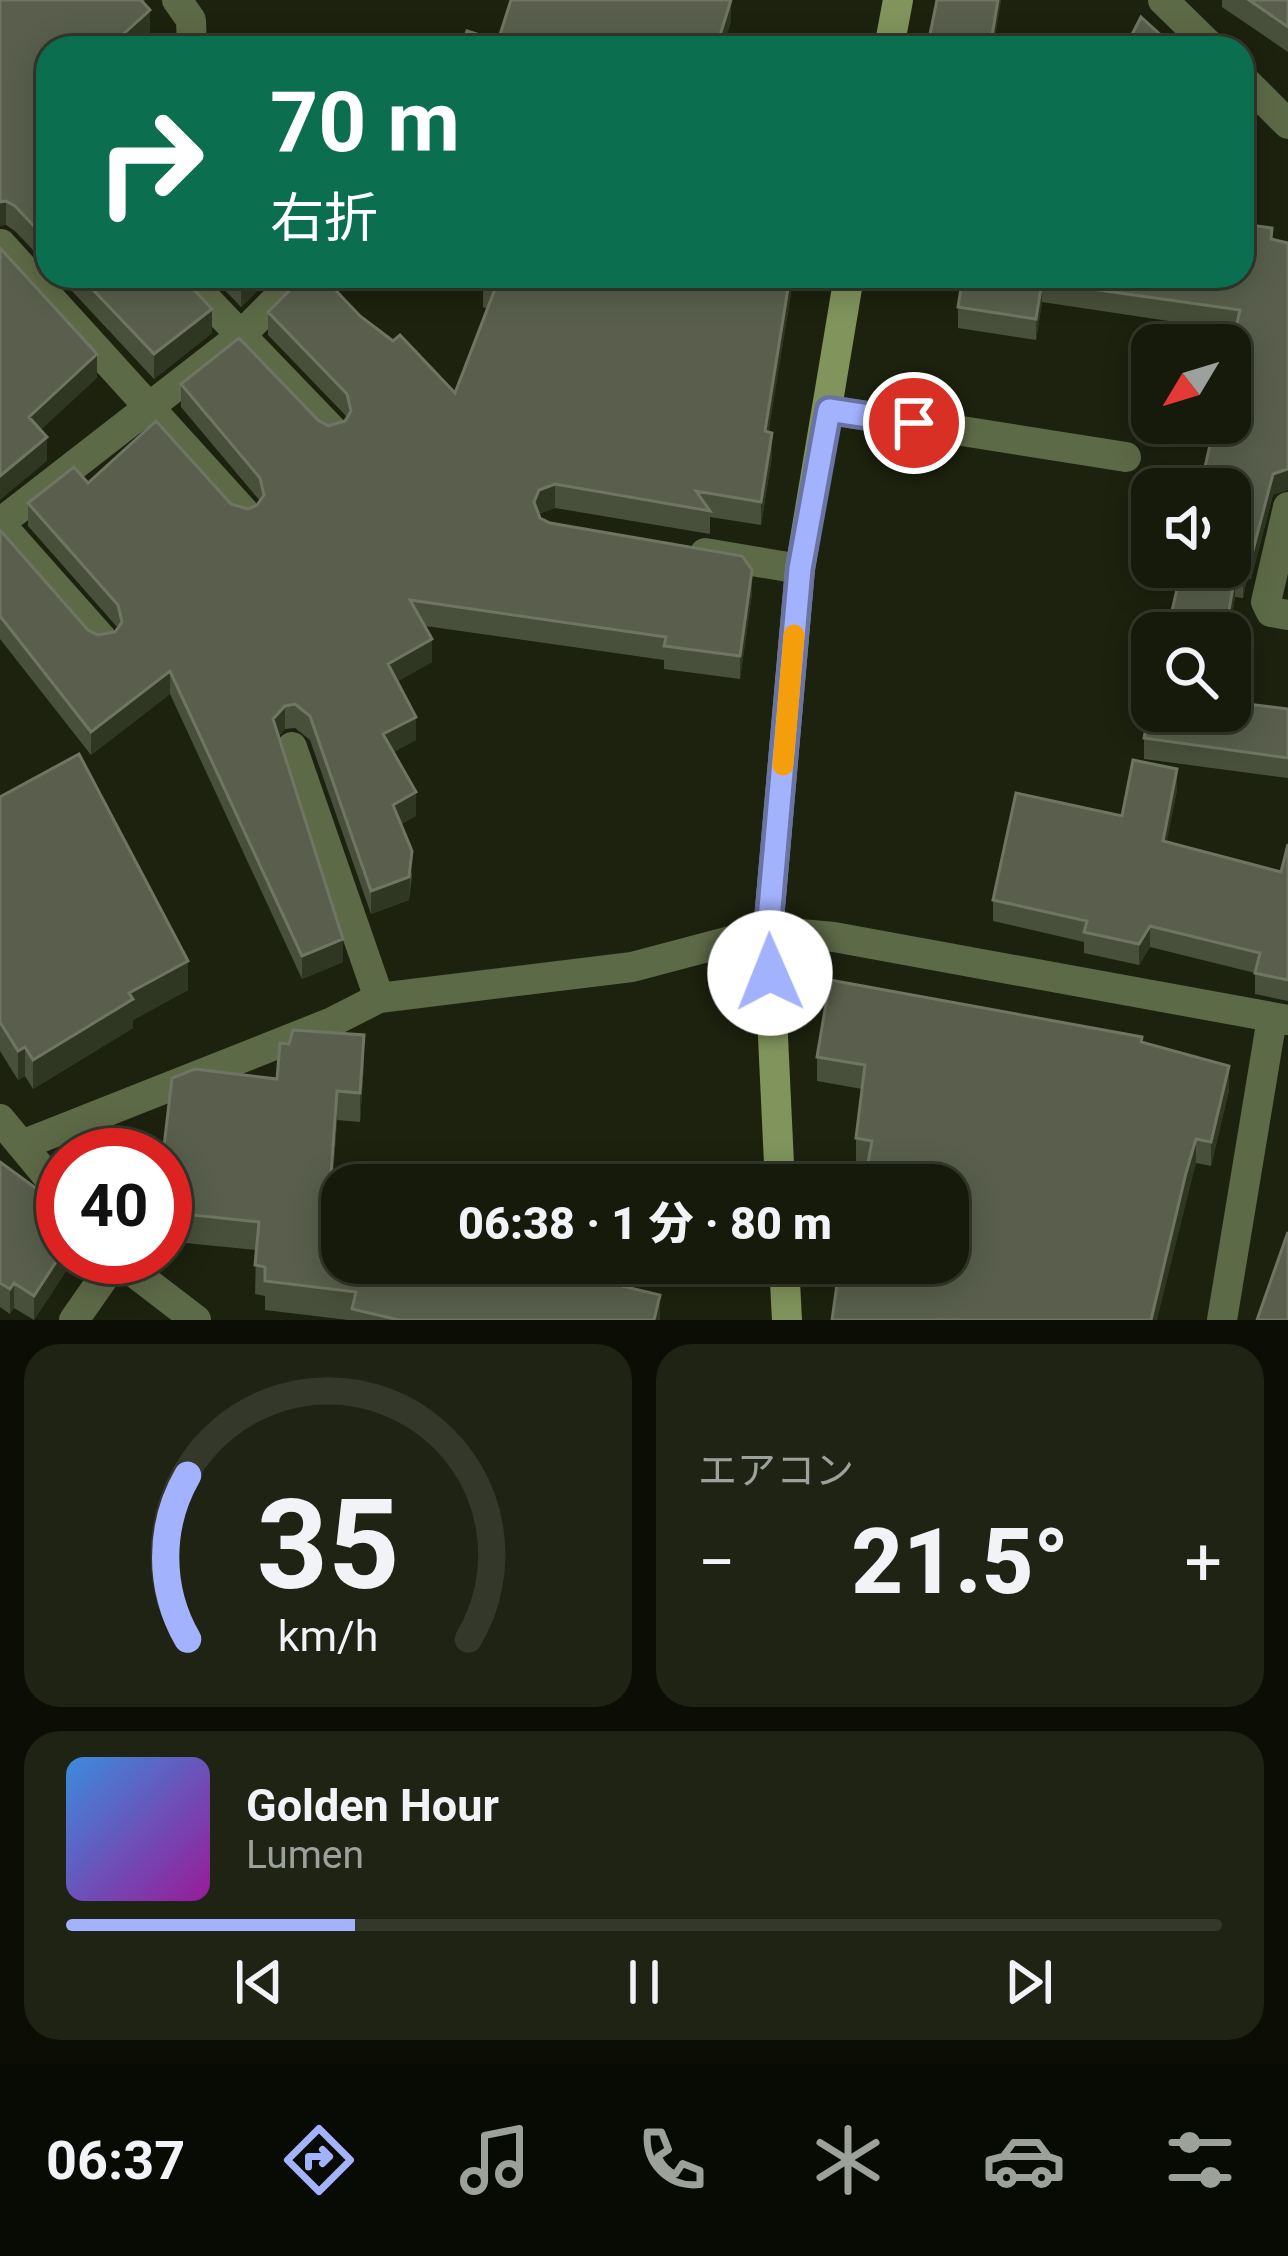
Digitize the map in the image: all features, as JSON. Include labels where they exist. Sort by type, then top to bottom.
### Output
[{"type":"street","points":[[178,0],[191,20],[192,36]]},
{"type":"street","points":[[891,36],[898,0]]},
{"type":"street","points":[[1163,0],[1200,36]]},
{"type":"street","points":[[1254,90],[1288,124]]},
{"type":"street","points":[[1,244],[36,282]]},
{"type":"street","points":[[42,288],[245,513]]},
{"type":"street","points":[[194,288],[332,430]]},
{"type":"street","points":[[103,640],[0,524],[238,338],[288,288]]},
{"type":"street","points":[[779,1164],[768,931],[800,569],[847,288]]},
{"type":"street","points":[[829,410],[1126,457]]},
{"type":"street","points":[[1288,507],[1266,602],[1271,611],[1288,615]]},
{"type":"street","points":[[665,546],[800,569]]},
{"type":"street","points":[[292,747],[379,998]]},
{"type":"street","points":[[22,1145],[330,1023],[379,998],[632,967],[768,931],[834,938],[1280,1019],[1222,1320]]},
{"type":"street","points":[[0,1119],[36,1162]]},
{"type":"street","points":[[74,1320],[98,1284]]},
{"type":"street","points":[[149,1284],[196,1320]]},
{"type":"street","points":[[785,1284],[787,1320]]},
{"type":"building","points":[[0,0],[141,0],[150,10],[121,36],[36,36],[36,228],[15,206],[0,202]]},
{"type":"building","points":[[511,0],[731,0],[720,36],[500,36]]},
{"type":"building","points":[[937,0],[998,0],[992,36],[930,34]]},
{"type":"building","points":[[1249,0],[1288,0],[1288,27]]},
{"type":"building","points":[[1141,17],[1162,36],[1131,36]]},
{"type":"building","points":[[1254,226],[1272,228],[1271,239],[1288,243],[1288,469],[1273,474],[1251,558],[1251,468],[1205,468],[1210,444],[1251,444],[1251,324],[1237,324],[1240,310],[1084,288],[1254,288]]},
{"type":"building","points":[[0,248],[97,354],[29,417],[47,437],[0,476]]},
{"type":"building","points":[[91,288],[192,288],[212,309],[154,354]]},
{"type":"building","points":[[292,288],[333,288],[393,341],[400,335],[455,393],[493,288],[788,288],[765,431],[772,433],[761,502],[696,491],[710,511],[555,484],[539,490],[534,502],[540,518],[550,523],[742,556],[752,570],[740,656],[664,646],[666,637],[410,600],[432,639],[388,664],[416,717],[383,734],[416,792],[393,805],[412,851],[409,877],[371,891],[310,716],[295,704],[285,706],[273,719],[343,939],[302,956],[170,671],[91,732],[0,616],[0,530],[88,630],[98,635],[115,632],[122,622],[118,605],[28,503],[74,467],[88,483],[156,421],[231,504],[248,509],[257,505],[264,495],[260,478],[181,384],[239,338],[318,420],[328,426],[345,421],[351,411],[347,394],[268,312]]},
{"type":"building","points":[[961,288],[1041,288],[1036,319],[958,307]]},
{"type":"building","points":[[1177,588],[1233,588],[1229,612],[1172,612]]},
{"type":"building","points":[[1251,705],[1288,709],[1288,758],[1144,738],[1145,732],[1251,732]]},
{"type":"building","points":[[79,754],[188,961],[129,993],[133,999],[33,1060],[25,1047],[18,1051],[0,1022],[0,797]]},
{"type":"building","points":[[1133,760],[1177,769],[1163,841],[1281,872],[1288,844],[1288,980],[1255,973],[1260,953],[1150,926],[1139,944],[1084,932],[1087,921],[993,900],[1016,793],[1122,816]]},
{"type":"building","points":[[830,980],[1142,1037],[1141,1042],[1229,1066],[1211,1142],[1196,1139],[1151,1320],[832,1320],[837,1284],[969,1284],[969,1164],[868,1164],[872,1141],[856,1138],[865,1065],[817,1057]]},
{"type":"building","points":[[293,1030],[364,1035],[360,1093],[337,1091],[332,1164],[321,1164],[321,1284],[614,1284],[660,1295],[654,1320],[399,1320],[352,1309],[356,1292],[265,1281],[265,1267],[255,1265],[259,1222],[192,1215],[192,1128],[166,1128],[172,1078],[195,1069],[277,1079],[280,1043],[289,1044]]},
{"type":"building","points":[[0,1162],[36,1188],[36,1284],[42,1284],[34,1296],[14,1283],[10,1289],[0,1283]]},
{"type":"building","points":[[1288,1232],[1288,1320],[1257,1320]]},
{"type":"slow traffic","points":[[783,765],[794,635]]},
{"type":"route","points":[[770,973],[768,931],[800,569],[829,410],[914,423]]}]
